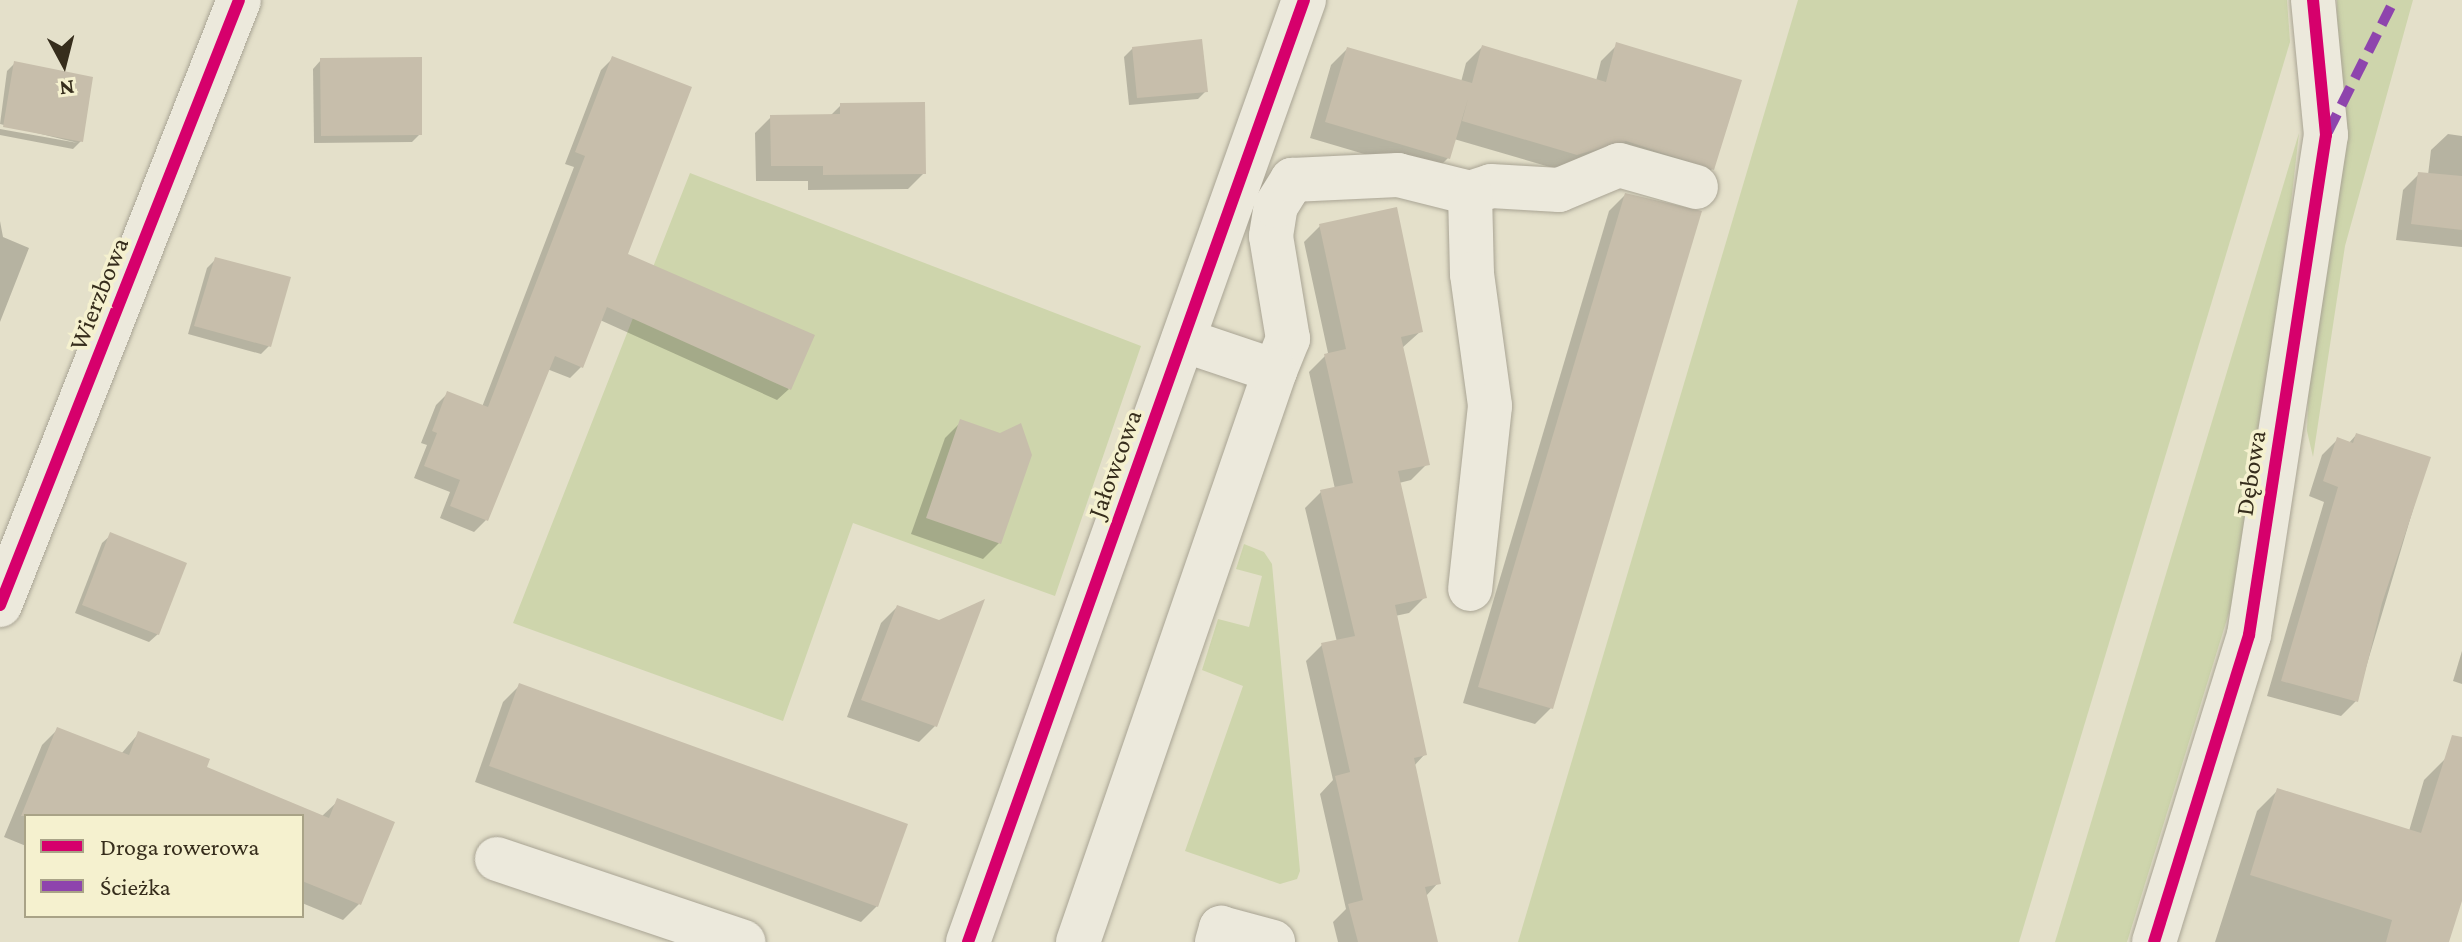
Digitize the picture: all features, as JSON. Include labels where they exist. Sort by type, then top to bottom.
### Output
[{"type":"street","name":"Wierzbowa","points":[[0,605],[239,0]]},
{"type":"street","name":"Jałowcowa","points":[[968,942],[1304,0]]},
{"type":"street","name":"Dębowa","points":[[2154,942],[2249,635],[2326,135],[2313,0]]},
{"type":"street","points":[[1078,942],[1288,339],[1271,236],[1276,206],[1292,180],[1398,175],[1470,193],[1491,186],[1559,190],[1619,165],[1696,187]]},
{"type":"street","points":[[1470,193],[1472,274],[1490,406],[1470,589]]},
{"type":"street","points":[[1183,340],[1275,371]]},
{"type":"street","points":[[497,859],[743,942]]},
{"type":"street","points":[[1217,942],[1221,928],[1273,942]]},
{"type":"green space","points":[[1798,0],[2287,0],[2290,42],[2019,942],[1518,942]]},
{"type":"green space","points":[[2337,0],[2413,0],[2345,246],[2313,457],[2307,431],[2310,347],[2335,99]]},
{"type":"green space","points":[[2299,133],[2263,449],[2241,574],[2127,942],[2055,942]]},
{"type":"green space","points":[[690,173],[1141,346],[1055,596],[853,523],[783,721],[513,623]]},
{"type":"green space","points":[[1244,544],[1264,552],[1272,564],[1300,871],[1297,879],[1280,884],[1185,851],[1243,686],[1202,670],[1218,619],[1249,627],[1262,576],[1236,569]]},
{"type":"building","points":[[1202,39],[1208,92],[1137,98],[1132,47]]},
{"type":"building","points":[[1616,42],[1742,80],[1714,170],[1626,141],[1577,155],[1462,121],[1468,99],[1450,159],[1325,122],[1347,47],[1472,83],[1482,45],[1606,82]]},
{"type":"building","points":[[612,56],[692,87],[628,254],[815,335],[791,390],[607,307],[583,368],[555,356],[488,521],[450,506],[460,480],[424,466],[437,433],[432,431],[447,391],[488,407],[585,156],[575,152]]},
{"type":"building","points":[[422,57],[422,135],[321,136],[320,58]]},
{"type":"building","points":[[14,61],[93,77],[83,142],[3,127]]},
{"type":"building","points":[[925,102],[926,174],[823,175],[823,166],[771,166],[770,115],[840,114],[840,103]]},
{"type":"building","points":[[2418,172],[2462,176],[2462,230],[2411,224]]},
{"type":"building","points":[[1625,193],[1702,211],[1553,709],[1478,687]]},
{"type":"building","points":[[1397,207],[1423,332],[1401,337],[1430,465],[1398,471],[1427,598],[1395,605],[1427,755],[1414,758],[1441,884],[1425,887],[1438,942],[1358,942],[1348,904],[1363,900],[1335,776],[1350,772],[1321,643],[1355,636],[1320,490],[1353,483],[1324,354],[1346,349],[1319,224]]},
{"type":"building","points":[[215,257],[291,277],[271,347],[194,326]]},
{"type":"building","points":[[960,419],[1000,433],[1021,423],[1032,455],[1001,544],[926,518]]},
{"type":"building","points":[[2356,433],[2431,457],[2382,603],[2358,702],[2281,681],[2338,487],[2323,481],[2337,437],[2353,443]]},
{"type":"building","points":[[110,532],[187,563],[159,635],[82,605]]},
{"type":"building","points":[[985,599],[937,727],[861,700],[897,605],[939,620]]},
{"type":"building","points":[[519,683],[908,824],[878,907],[489,766]]},
{"type":"building","points":[[57,727],[129,755],[138,731],[210,759],[207,767],[329,818],[337,798],[395,822],[361,905],[304,882],[304,814],[21,816]]},
{"type":"building","points":[[2452,735],[2462,737],[2462,901],[2449,942],[2386,942],[2392,920],[2250,875],[2277,788],[2421,833]]},
{"type":"marked path","points":[[2328,132],[2394,0]]},
{"type":"cycle path","points":[[0,605],[239,0]]},
{"type":"cycle path","points":[[968,942],[1304,0]]},
{"type":"cycle path","points":[[2154,942],[2249,635],[2326,135],[2313,0]]}]
